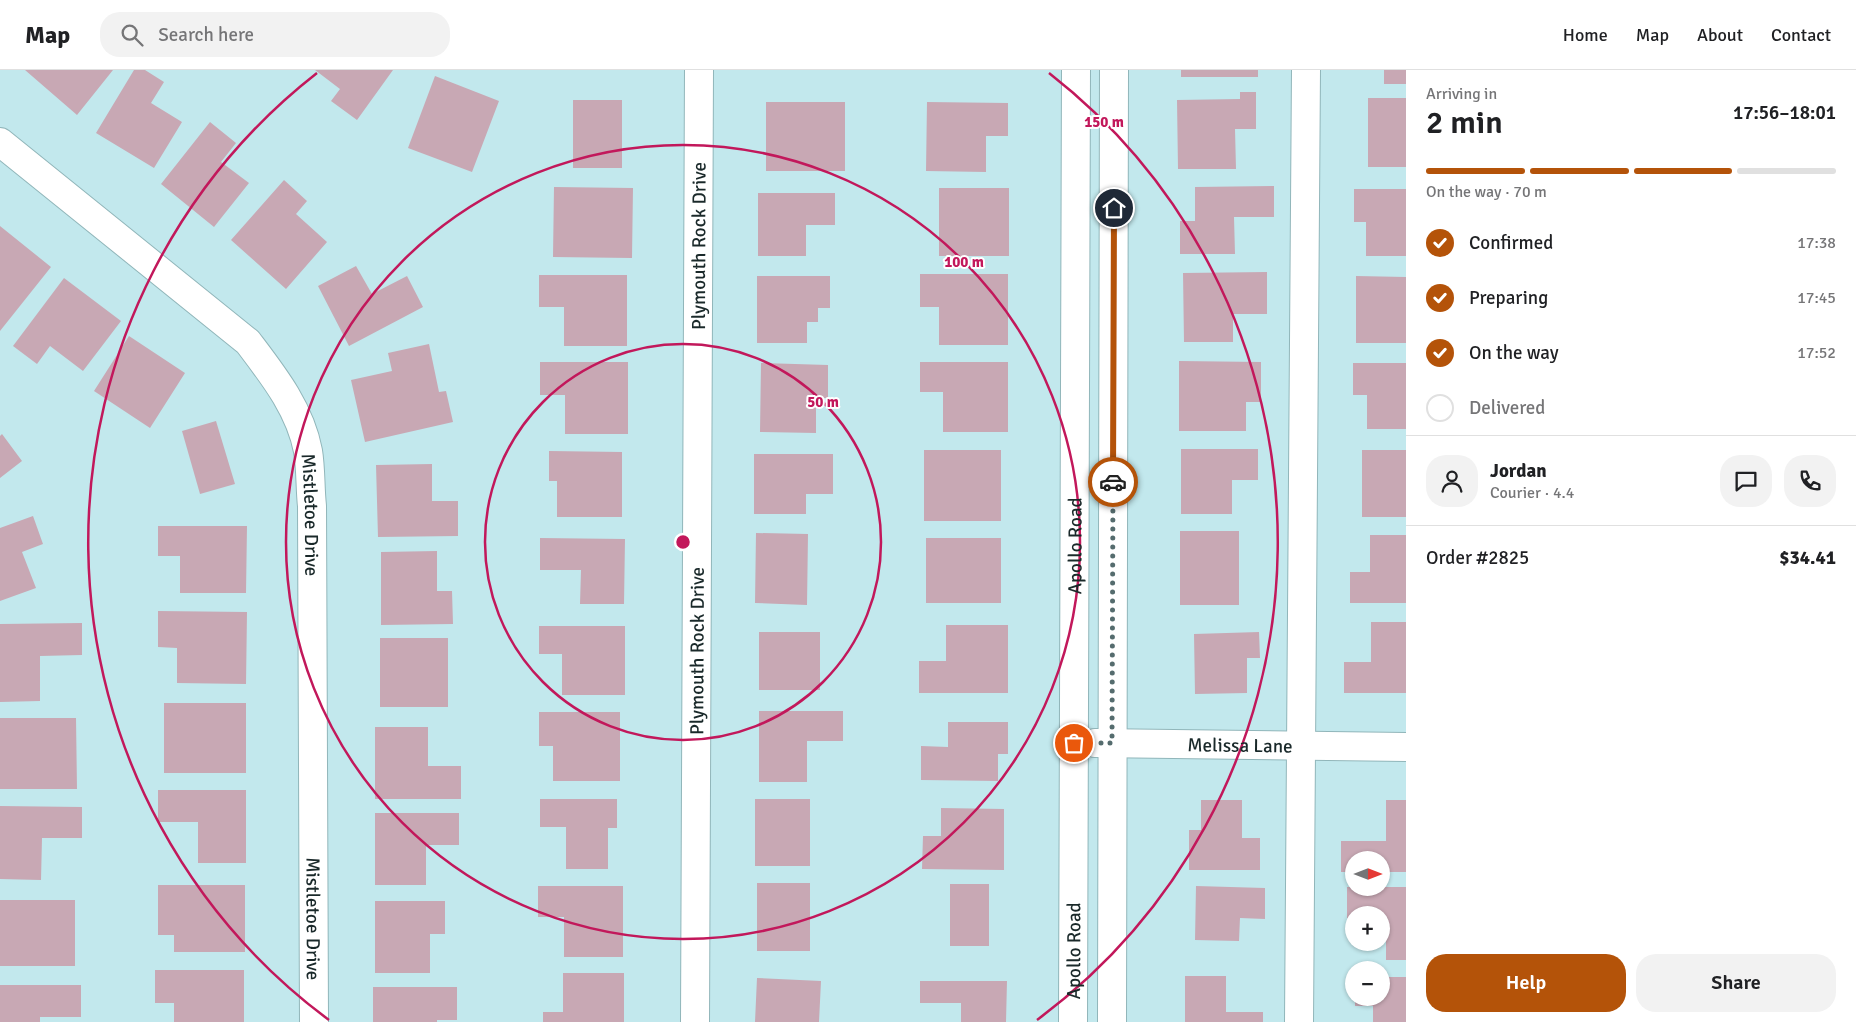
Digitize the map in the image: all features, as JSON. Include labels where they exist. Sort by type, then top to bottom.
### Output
[{"type":"street","name":"Plymouth Rock Drive","points":[[696,1022],[699,70]]},
{"type":"street","name":"Apollo Road","points":[[1073,1022],[1076,70]]},
{"type":"street","name":"Apollo Road","points":[[1112,1022],[1114,70]]},
{"type":"street","points":[[1299,1022],[1306,70]]},
{"type":"street","name":"Mistletoe Drive","points":[[0,142],[248,342],[279,383],[294,410],[308,450],[312,506],[314,1022]]},
{"type":"street","name":"Melissa Lane","points":[[1074,743],[1406,747]]},
{"type":"building","points":[[25,70],[113,70],[77,115]]},
{"type":"building","points":[[134,70],[145,70],[164,82],[151,103],[182,122],[154,168],[96,133]]},
{"type":"building","points":[[315,70],[393,70],[357,120],[331,101],[340,89]]},
{"type":"building","points":[[1181,70],[1258,70],[1258,77],[1181,77]]},
{"type":"building","points":[[1384,70],[1406,70],[1406,84],[1384,84]]},
{"type":"building","points":[[435,76],[499,101],[472,172],[408,148]]},
{"type":"building","points":[[1240,92],[1256,92],[1256,129],[1235,129],[1236,169],[1178,169],[1177,100],[1240,99]]},
{"type":"building","points":[[1368,98],[1406,98],[1406,167],[1368,167]]},
{"type":"building","points":[[573,100],[622,100],[622,168],[573,168]]},
{"type":"building","points":[[766,102],[845,102],[845,171],[766,171]]},
{"type":"building","points":[[927,102],[1008,103],[1008,136],[986,136],[986,172],[926,171]]},
{"type":"building","points":[[210,122],[236,143],[221,162],[249,183],[214,227],[161,184]]},
{"type":"building","points":[[284,180],[307,201],[296,214],[327,242],[286,289],[231,240]]},
{"type":"building","points":[[1274,186],[1274,217],[1234,217],[1235,254],[1180,254],[1180,221],[1195,221],[1195,187]]},
{"type":"building","points":[[554,187],[633,188],[632,258],[553,257]]},
{"type":"building","points":[[939,188],[1009,188],[1009,256],[939,256]]},
{"type":"building","points":[[1354,189],[1406,189],[1406,256],[1366,256],[1366,222],[1354,222]]},
{"type":"building","points":[[758,193],[835,193],[835,225],[806,225],[806,256],[758,256]]},
{"type":"building","points":[[0,226],[51,267],[0,331]]},
{"type":"building","points":[[356,266],[372,294],[407,276],[423,307],[349,346],[318,286]]},
{"type":"building","points":[[1267,272],[1267,314],[1233,314],[1233,342],[1184,342],[1183,273]]},
{"type":"building","points":[[920,274],[1008,274],[1008,345],[939,345],[939,307],[920,307]]},
{"type":"building","points":[[539,275],[627,275],[627,346],[564,346],[564,307],[539,307]]},
{"type":"building","points":[[757,276],[830,276],[830,308],[818,308],[818,322],[807,322],[807,343],[757,343]]},
{"type":"building","points":[[1356,276],[1406,277],[1406,343],[1356,343]]},
{"type":"building","points":[[64,278],[121,321],[83,371],[50,346],[37,364],[13,346]]},
{"type":"building","points":[[129,336],[185,373],[150,428],[94,391]]},
{"type":"building","points":[[429,344],[439,392],[446,391],[453,422],[365,442],[351,380],[392,371],[388,353]]},
{"type":"building","points":[[1179,361],[1261,362],[1261,402],[1246,402],[1246,431],[1179,431]]},
{"type":"building","points":[[540,362],[628,362],[628,434],[565,434],[565,395],[540,395]]},
{"type":"building","points":[[920,362],[1008,362],[1008,432],[943,432],[943,392],[920,392]]},
{"type":"building","points":[[761,363],[828,365],[828,398],[816,398],[816,433],[760,432]]},
{"type":"building","points":[[1353,363],[1406,363],[1406,429],[1367,429],[1367,395],[1353,395]]},
{"type":"building","points":[[216,421],[235,484],[200,494],[182,431]]},
{"type":"building","points":[[2,434],[22,461],[0,478],[0,436]]},
{"type":"building","points":[[1181,449],[1258,449],[1258,480],[1232,480],[1232,514],[1181,514]]},
{"type":"building","points":[[924,450],[1001,450],[1001,521],[924,521]]},
{"type":"building","points":[[1362,450],[1406,450],[1406,517],[1362,517]]},
{"type":"building","points":[[549,451],[622,452],[622,517],[557,517],[557,481],[549,481]]},
{"type":"building","points":[[754,454],[833,454],[833,494],[806,494],[806,514],[754,514]]},
{"type":"building","points":[[432,464],[432,501],[458,501],[458,536],[378,537],[376,465]]},
{"type":"building","points":[[33,516],[43,544],[22,552],[36,588],[0,601],[0,528]]},
{"type":"building","points":[[158,526],[247,526],[246,593],[180,593],[180,556],[158,556]]},
{"type":"building","points":[[1180,531],[1239,531],[1239,605],[1180,605]]},
{"type":"building","points":[[756,533],[808,534],[807,605],[755,603]]},
{"type":"building","points":[[1370,535],[1406,535],[1406,603],[1350,603],[1350,572],[1370,572]]},
{"type":"building","points":[[540,538],[625,539],[624,604],[580,604],[581,570],[540,570]]},
{"type":"building","points":[[926,538],[1001,538],[1001,603],[926,603]]},
{"type":"building","points":[[437,551],[437,591],[452,591],[453,624],[381,625],[381,552]]},
{"type":"building","points":[[158,611],[247,612],[246,684],[177,683],[177,648],[158,647]]},
{"type":"building","points":[[1371,622],[1406,622],[1406,693],[1344,693],[1344,662],[1371,662]]},
{"type":"building","points":[[82,623],[82,655],[40,656],[40,701],[0,702],[0,624]]},
{"type":"building","points":[[946,625],[1008,625],[1008,693],[919,693],[919,661],[946,661]]},
{"type":"building","points":[[539,626],[625,626],[625,695],[562,695],[562,654],[539,654]]},
{"type":"building","points":[[759,632],[820,632],[820,690],[759,690]]},
{"type":"building","points":[[1259,632],[1260,658],[1247,658],[1247,693],[1195,694],[1194,634]]},
{"type":"building","points":[[380,638],[448,638],[448,707],[380,707]]},
{"type":"building","points":[[164,703],[246,703],[246,773],[164,773]]},
{"type":"building","points":[[759,711],[843,711],[843,741],[807,741],[807,782],[759,782]]},
{"type":"building","points":[[539,712],[620,712],[620,781],[553,781],[553,746],[539,746]]},
{"type":"building","points":[[0,718],[76,718],[77,789],[0,789]]},
{"type":"building","points":[[948,722],[1008,722],[1008,754],[998,754],[998,781],[921,780],[921,746],[948,747]]},
{"type":"building","points":[[375,727],[428,727],[428,766],[461,766],[461,799],[375,799]]},
{"type":"building","points":[[158,790],[246,790],[246,863],[198,863],[198,822],[158,822]]},
{"type":"building","points":[[540,799],[617,799],[617,828],[608,828],[608,869],[566,869],[566,827],[540,827]]},
{"type":"building","points":[[755,799],[810,799],[810,866],[755,866]]},
{"type":"building","points":[[1201,800],[1242,800],[1242,838],[1260,838],[1260,870],[1189,870],[1189,830],[1201,830]]},
{"type":"building","points":[[1386,800],[1406,800],[1406,872],[1390,872],[1390,851],[1345,851],[1345,872],[1341,872],[1341,841],[1386,841]]},
{"type":"building","points":[[0,806],[82,807],[82,838],[42,838],[41,880],[0,879]]},
{"type":"building","points":[[941,808],[1004,809],[1004,870],[922,869],[923,836],[941,836]]},
{"type":"building","points":[[375,813],[459,813],[459,845],[426,845],[426,885],[375,885]]},
{"type":"building","points":[[757,883],[810,883],[810,951],[757,951]]},
{"type":"building","points":[[950,884],[989,884],[989,946],[950,946]]},
{"type":"building","points":[[158,885],[245,885],[245,952],[174,952],[174,935],[158,935]]},
{"type":"building","points":[[538,886],[623,886],[623,957],[564,957],[564,917],[538,917]]},
{"type":"building","points":[[1196,886],[1265,888],[1265,919],[1240,918],[1239,941],[1195,940]]},
{"type":"building","points":[[1390,887],[1406,887],[1406,960],[1386,960],[1386,951],[1390,951],[1390,906],[1347,906],[1347,896],[1390,896]]},
{"type":"building","points":[[0,900],[75,900],[75,966],[0,966]]},
{"type":"building","points":[[375,901],[445,901],[445,934],[430,934],[430,973],[375,973]]},
{"type":"building","points":[[155,970],[244,970],[244,1022],[174,1022],[174,1003],[155,1003]]},
{"type":"building","points":[[563,973],[624,973],[624,1022],[543,1022],[543,1012],[563,1012]]},
{"type":"building","points":[[1185,976],[1226,976],[1226,1012],[1263,1012],[1263,1022],[1185,1022]]},
{"type":"building","points":[[1390,977],[1406,977],[1406,1022],[1373,1022],[1373,1006],[1390,1006]]},
{"type":"building","points":[[757,978],[821,981],[819,1022],[755,1022]]},
{"type":"building","points":[[920,981],[1007,981],[1006,1022],[961,1022],[961,1003],[920,1003]]},
{"type":"building","points":[[0,985],[81,985],[81,1017],[40,1017],[40,1022],[0,1022]]},
{"type":"building","points":[[373,987],[457,987],[457,1020],[437,1020],[437,1022],[373,1022]]},
{"type":"way so far","points":[[1074,743],[1112,743],[1113,482]]},
{"type":"route","points":[[1113,482],[1114,208]]}]
